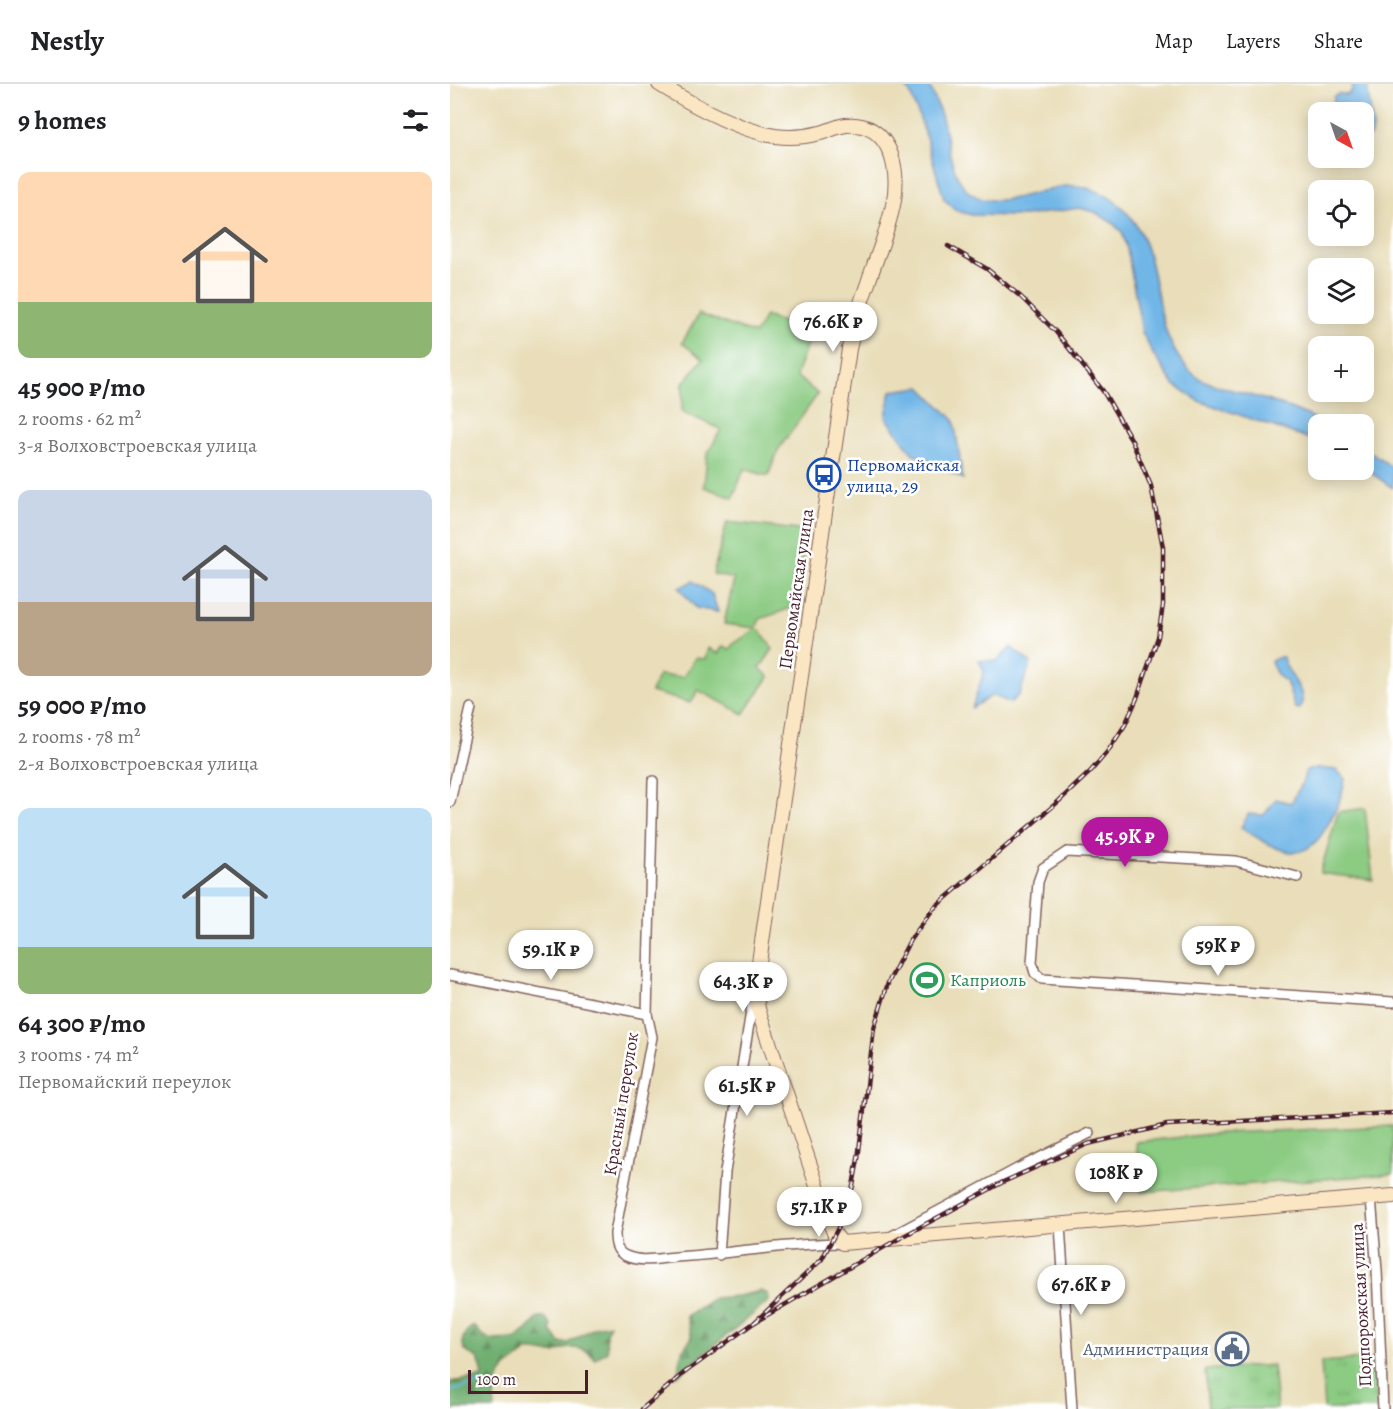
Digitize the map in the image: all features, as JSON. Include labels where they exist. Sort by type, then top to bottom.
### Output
[{"type":"street","name":"Первомайская улица","points":[[659,84],[720,118],[759,133],[797,137],[846,125],[861,126],[874,131],[883,139],[891,153],[895,174],[891,213],[856,318],[849,348],[756,995],[758,1009],[826,1214],[835,1235],[842,1243]]},
{"type":"street","points":[[450,802],[471,708]]},
{"type":"street","name":"Красный переулок","points":[[653,781],[647,1014],[652,1037],[615,1233],[616,1248],[627,1257],[640,1260],[719,1255]]},
{"type":"street","points":[[1297,878],[1236,861],[1068,852],[1056,857],[1043,867],[1038,882],[1032,963],[1035,973],[1042,979],[1393,1002]]},
{"type":"street","points":[[450,975],[647,1014]]},
{"type":"street","points":[[757,976],[725,1172],[719,1255],[804,1244],[842,1243],[1393,1196]]},
{"type":"street","points":[[886,1239],[1090,1133]]},
{"type":"street","name":"Подпорожская улица","points":[[1371,1198],[1377,1270],[1383,1409]]},
{"type":"street","points":[[1060,1225],[1072,1409]]},
{"type":"green space","points":[[699,314],[755,334],[765,316],[811,332],[796,376],[818,394],[778,450],[768,476],[744,469],[733,498],[704,487],[707,455],[721,429],[682,412],[683,383],[703,359],[682,343]]},
{"type":"green space","points":[[727,522],[807,531],[797,606],[760,619],[756,628],[724,624],[734,579],[713,574]]},
{"type":"green space","points":[[756,629],[760,630],[773,649],[760,668],[769,677],[744,714],[698,690],[691,703],[651,692],[659,675],[683,677],[695,658],[705,659],[708,648],[718,654],[723,646],[730,649],[732,645]]},
{"type":"green space","points":[[1365,808],[1373,880],[1320,873],[1338,812]]},
{"type":"green space","points":[[1393,1126],[1393,1174],[1141,1192],[1136,1142],[1219,1133]]},
{"type":"green space","points":[[761,1291],[768,1294],[769,1301],[677,1376],[682,1351],[692,1337],[686,1316],[714,1298]]},
{"type":"green space","points":[[538,1318],[546,1318],[551,1324],[551,1331],[560,1343],[568,1343],[595,1327],[610,1324],[606,1333],[607,1351],[595,1359],[589,1353],[577,1348],[568,1348],[556,1353],[526,1351],[503,1371],[497,1381],[495,1409],[450,1409],[450,1382],[483,1377],[477,1358],[466,1351],[463,1346],[463,1339],[468,1330],[474,1326],[484,1337],[491,1340],[515,1339]]},
{"type":"green space","points":[[1375,1358],[1378,1409],[1324,1409],[1321,1362]]},
{"type":"green space","points":[[1273,1365],[1277,1409],[1208,1409],[1205,1370]]},
{"type":"water","points":[[903,84],[929,84],[942,118],[951,157],[959,179],[968,191],[980,198],[1007,199],[1066,186],[1078,186],[1091,189],[1113,200],[1131,218],[1143,239],[1166,332],[1176,354],[1197,377],[1308,415],[1308,439],[1199,401],[1174,385],[1153,354],[1142,332],[1127,249],[1122,232],[1111,222],[1095,212],[1079,208],[1025,216],[972,215],[957,211],[944,199],[921,121],[910,93]]},
{"type":"water","points":[[1353,84],[1367,84],[1369,102],[1333,102],[1334,97],[1339,94],[1348,95]]},
{"type":"water","points":[[921,387],[954,420],[963,479],[912,453],[886,417],[891,391]]},
{"type":"water","points":[[1374,454],[1393,468],[1393,488],[1374,475]]},
{"type":"water","points":[[693,581],[712,594],[718,612],[696,608],[679,588]]},
{"type":"water","points":[[1011,647],[1031,663],[1019,695],[1010,703],[993,695],[972,708],[984,671],[979,660],[997,661]]},
{"type":"water","points":[[1283,657],[1300,690],[1302,703],[1299,709],[1295,708],[1286,681],[1278,675],[1272,664],[1271,661]]},
{"type":"water","points":[[1318,768],[1336,770],[1345,778],[1341,797],[1327,826],[1308,848],[1298,852],[1276,848],[1241,828],[1248,814],[1264,815],[1276,799],[1291,803],[1303,781],[1306,770]]},
{"type":"waterway","points":[[450,1391],[483,1383]]},
{"type":"railway","points":[[755,1322],[822,1259],[840,1224],[853,1186],[858,1159],[874,1028],[888,983],[910,940],[934,908],[1059,801],[1090,772],[1108,751],[1125,725],[1137,698],[1158,637],[1163,605],[1163,547],[1151,486],[1131,439],[1103,391],[1056,332],[1021,297],[987,269],[948,246]]},
{"type":"railway","points":[[642,1409],[684,1373],[755,1322],[900,1238],[1003,1182],[1088,1144],[1167,1125],[1393,1113]]},
{"type":"place","name":"Первомайская улица, 29","points":[[824,475]]},
{"type":"place","name":"Каприоль","points":[[927,980]]},
{"type":"place","name":"Администрация","points":[[1232,1349]]}]
